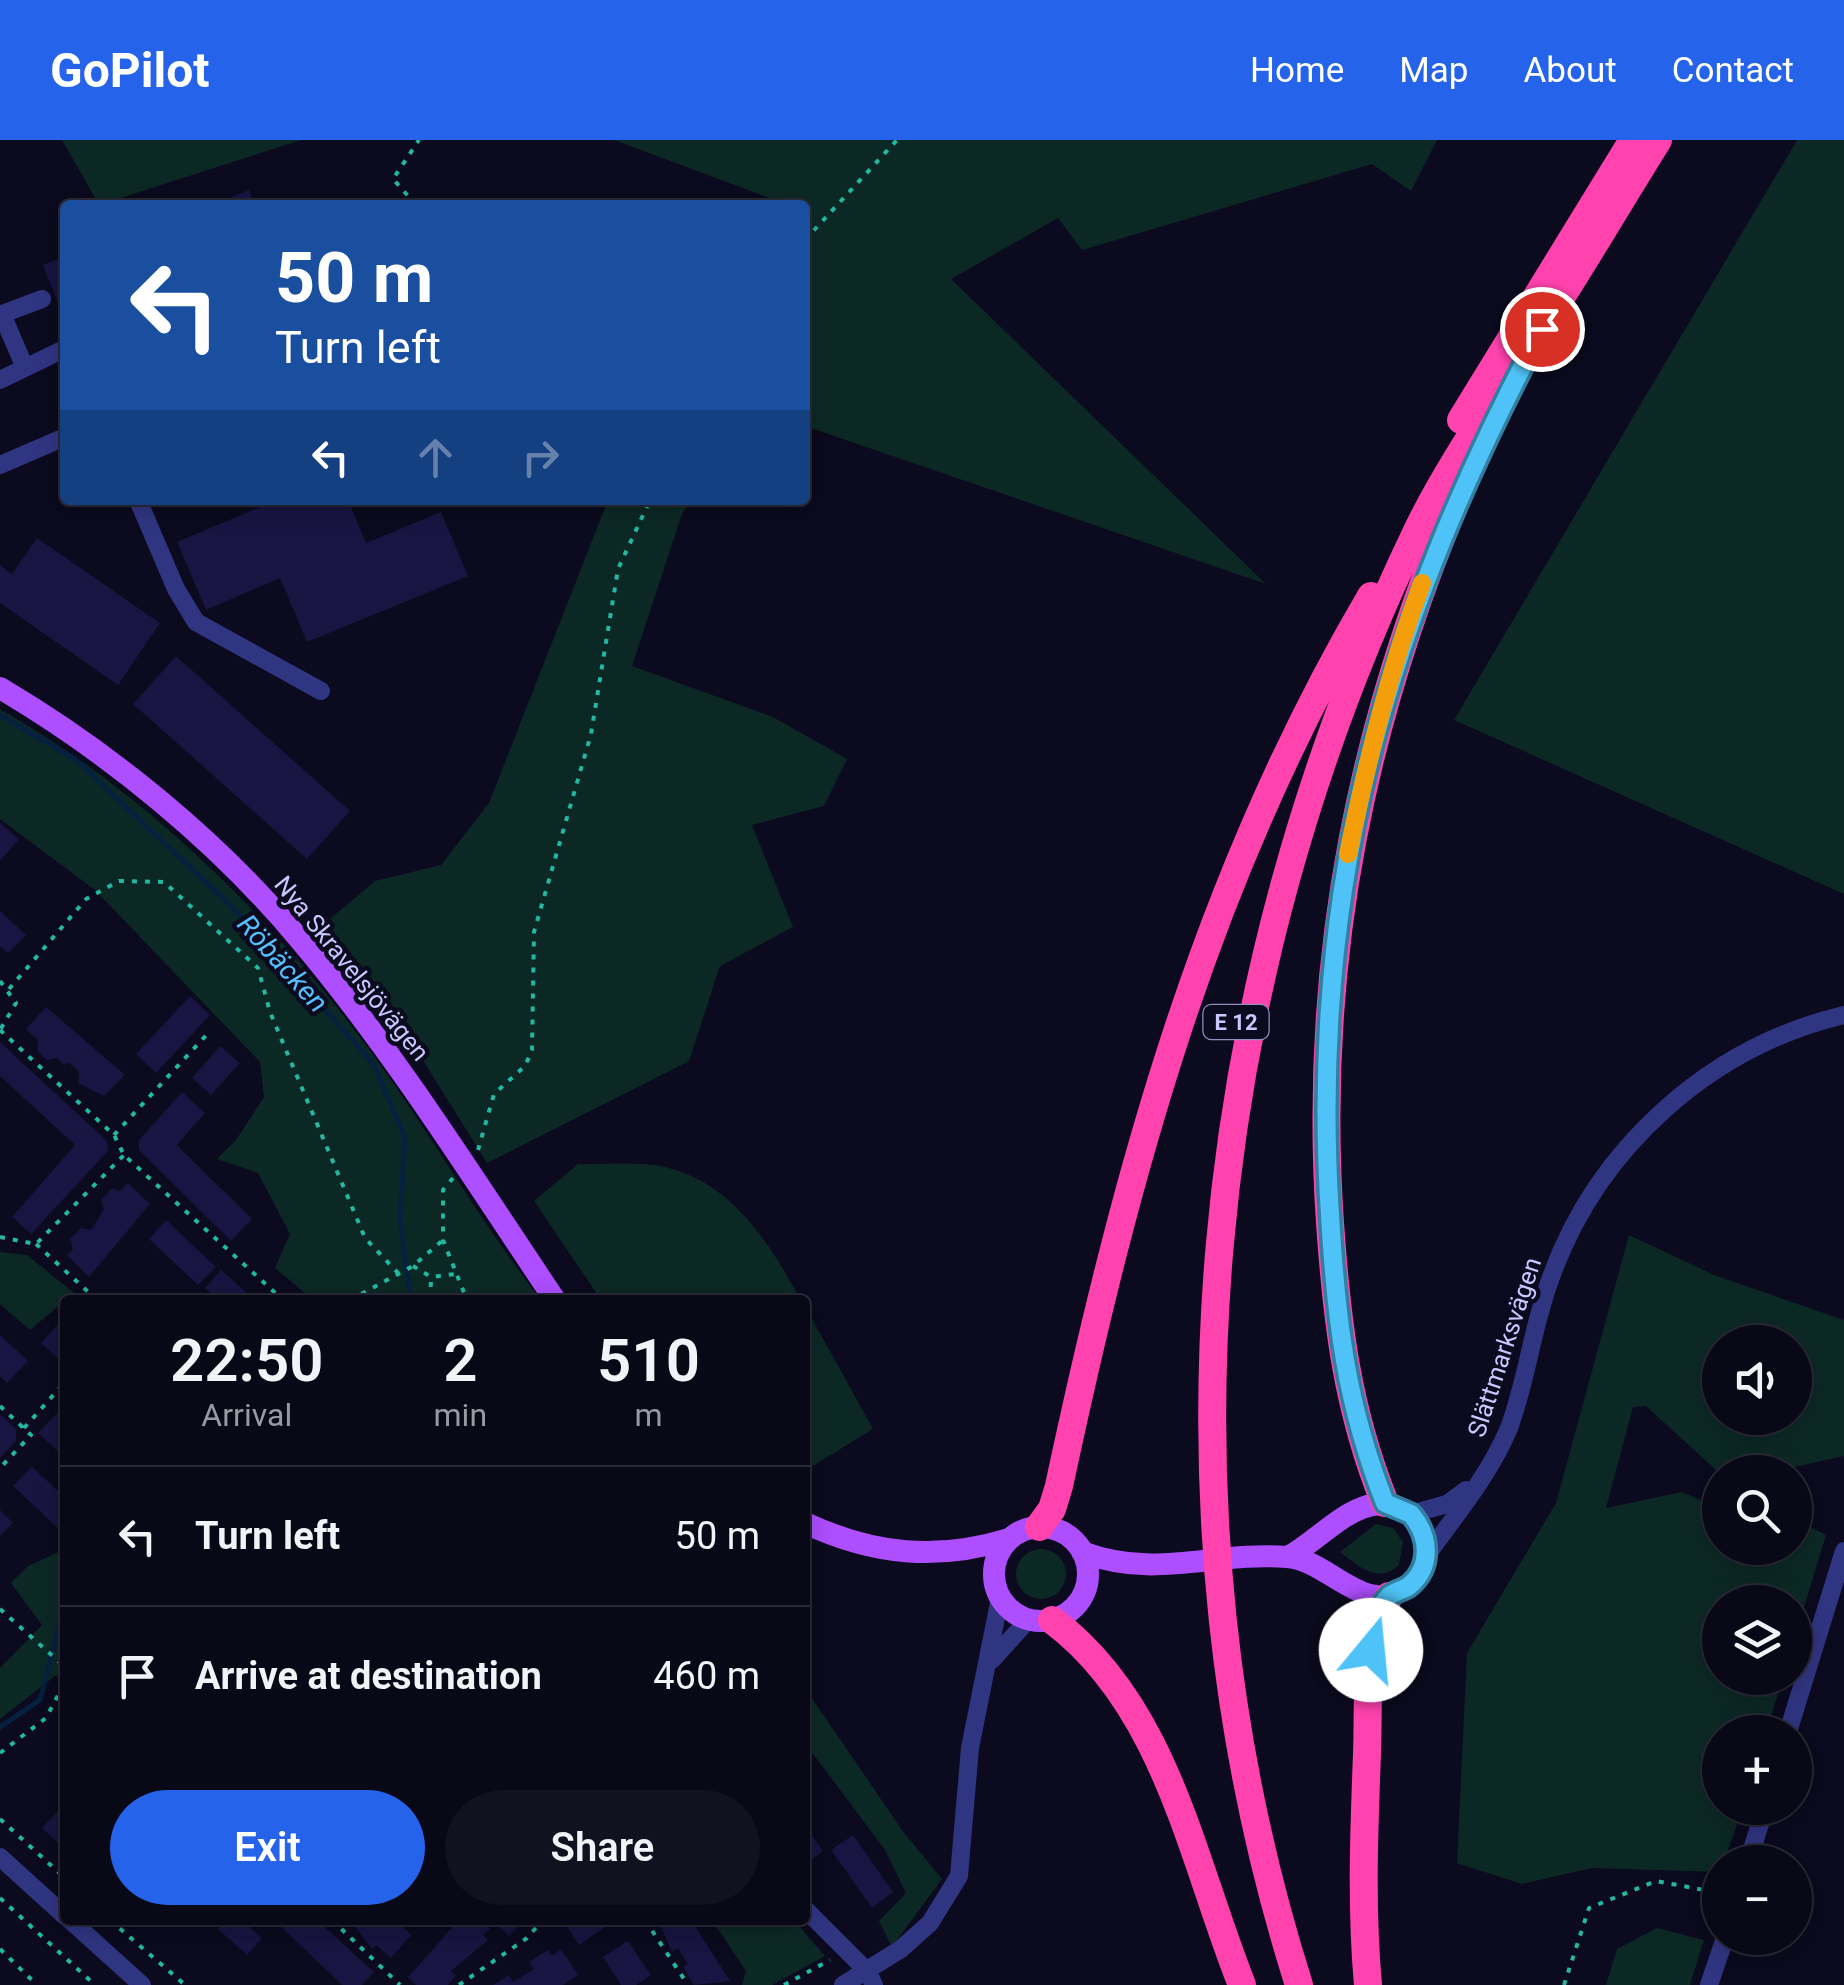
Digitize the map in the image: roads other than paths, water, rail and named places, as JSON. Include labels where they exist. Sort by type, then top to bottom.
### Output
[{"type":"highway","name":"E 12","points":[[1282,1985],[1238,1812],[1208,1634],[1198,1523],[1197,1319],[1204,1216],[1219,1114],[1259,914],[1300,780],[1371,596],[1447,441],[1633,140]]},
{"type":"highway","name":"E 12","points":[[1299,1985],[1252,1807],[1223,1632],[1214,1526],[1213,1322],[1233,1118],[1273,920],[1313,786],[1417,532],[1462,452],[1658,140]]},
{"type":"highway","points":[[1398,1509],[1353,1416],[1332,1260],[1325,1073],[1333,958],[1368,755],[1400,642],[1477,451],[1542,329]]},
{"type":"highway","points":[[1039,1527],[1052,1509],[1059,1486],[1104,1274],[1140,1142],[1190,992],[1262,807],[1320,682],[1371,596]]},
{"type":"highway","points":[[1368,1985],[1363,1854],[1371,1650],[1378,1615],[1389,1596]]},
{"type":"highway","points":[[1040,1620],[1090,1654],[1115,1685],[1158,1757],[1242,1985]]},
{"type":"main road","name":"Nya Skravelsjövägen","points":[[0,688],[39,711],[137,786],[234,868],[300,939],[387,1049],[552,1295]]},
{"type":"main road","points":[[937,1555],[1009,1539],[1039,1527],[1061,1532],[1082,1552],[1118,1564],[1144,1567],[1288,1557],[1320,1566],[1361,1593],[1389,1596],[1415,1580],[1426,1556],[1425,1538],[1398,1509],[1355,1509],[1314,1544],[1288,1557]]},
{"type":"main road","points":[[810,1526],[860,1544],[964,1561],[1040,1620],[1066,1614],[1082,1598],[1144,1567]]},
{"type":"main road","points":[[997,1588],[996,1557],[1009,1539]]},
{"type":"main road","points":[[1082,1552],[1088,1571],[1082,1598]]},
{"type":"street","points":[[25,368],[2,314],[42,299]]},
{"type":"street","points":[[0,380],[60,351]]},
{"type":"street","points":[[0,464],[60,438]]},
{"type":"street","points":[[140,505],[176,589],[196,622],[321,691]]},
{"type":"street","name":"Slättmarksvägen","points":[[1426,1556],[1510,1426],[1549,1281],[1600,1180],[1662,1111],[1716,1070],[1806,1024],[1844,1015]]},
{"type":"street","name":"Slättmarksvägen","points":[[1398,1509],[1446,1504],[1481,1476]]},
{"type":"street","points":[[1793,1715],[1844,1550]]},
{"type":"street","points":[[843,1985],[871,1978],[930,1924],[950,1894],[963,1860],[970,1748],[989,1664],[997,1588]]},
{"type":"street","points":[[989,1664],[1040,1620]]},
{"type":"street","points":[[0,1857],[60,1907]]},
{"type":"street","points":[[810,1914],[871,1978]]},
{"type":"street","points":[[81,1925],[142,1985]]},
{"type":"street","points":[[1709,1985],[1719,1955]]},
{"type":"waterway","name":"Röbäcken","points":[[0,715],[76,760],[232,907],[373,1063],[405,1137],[400,1219],[410,1295]]},
{"type":"waterway","name":"Röbäcken","points":[[0,1727],[40,1700],[60,1622]]}]
